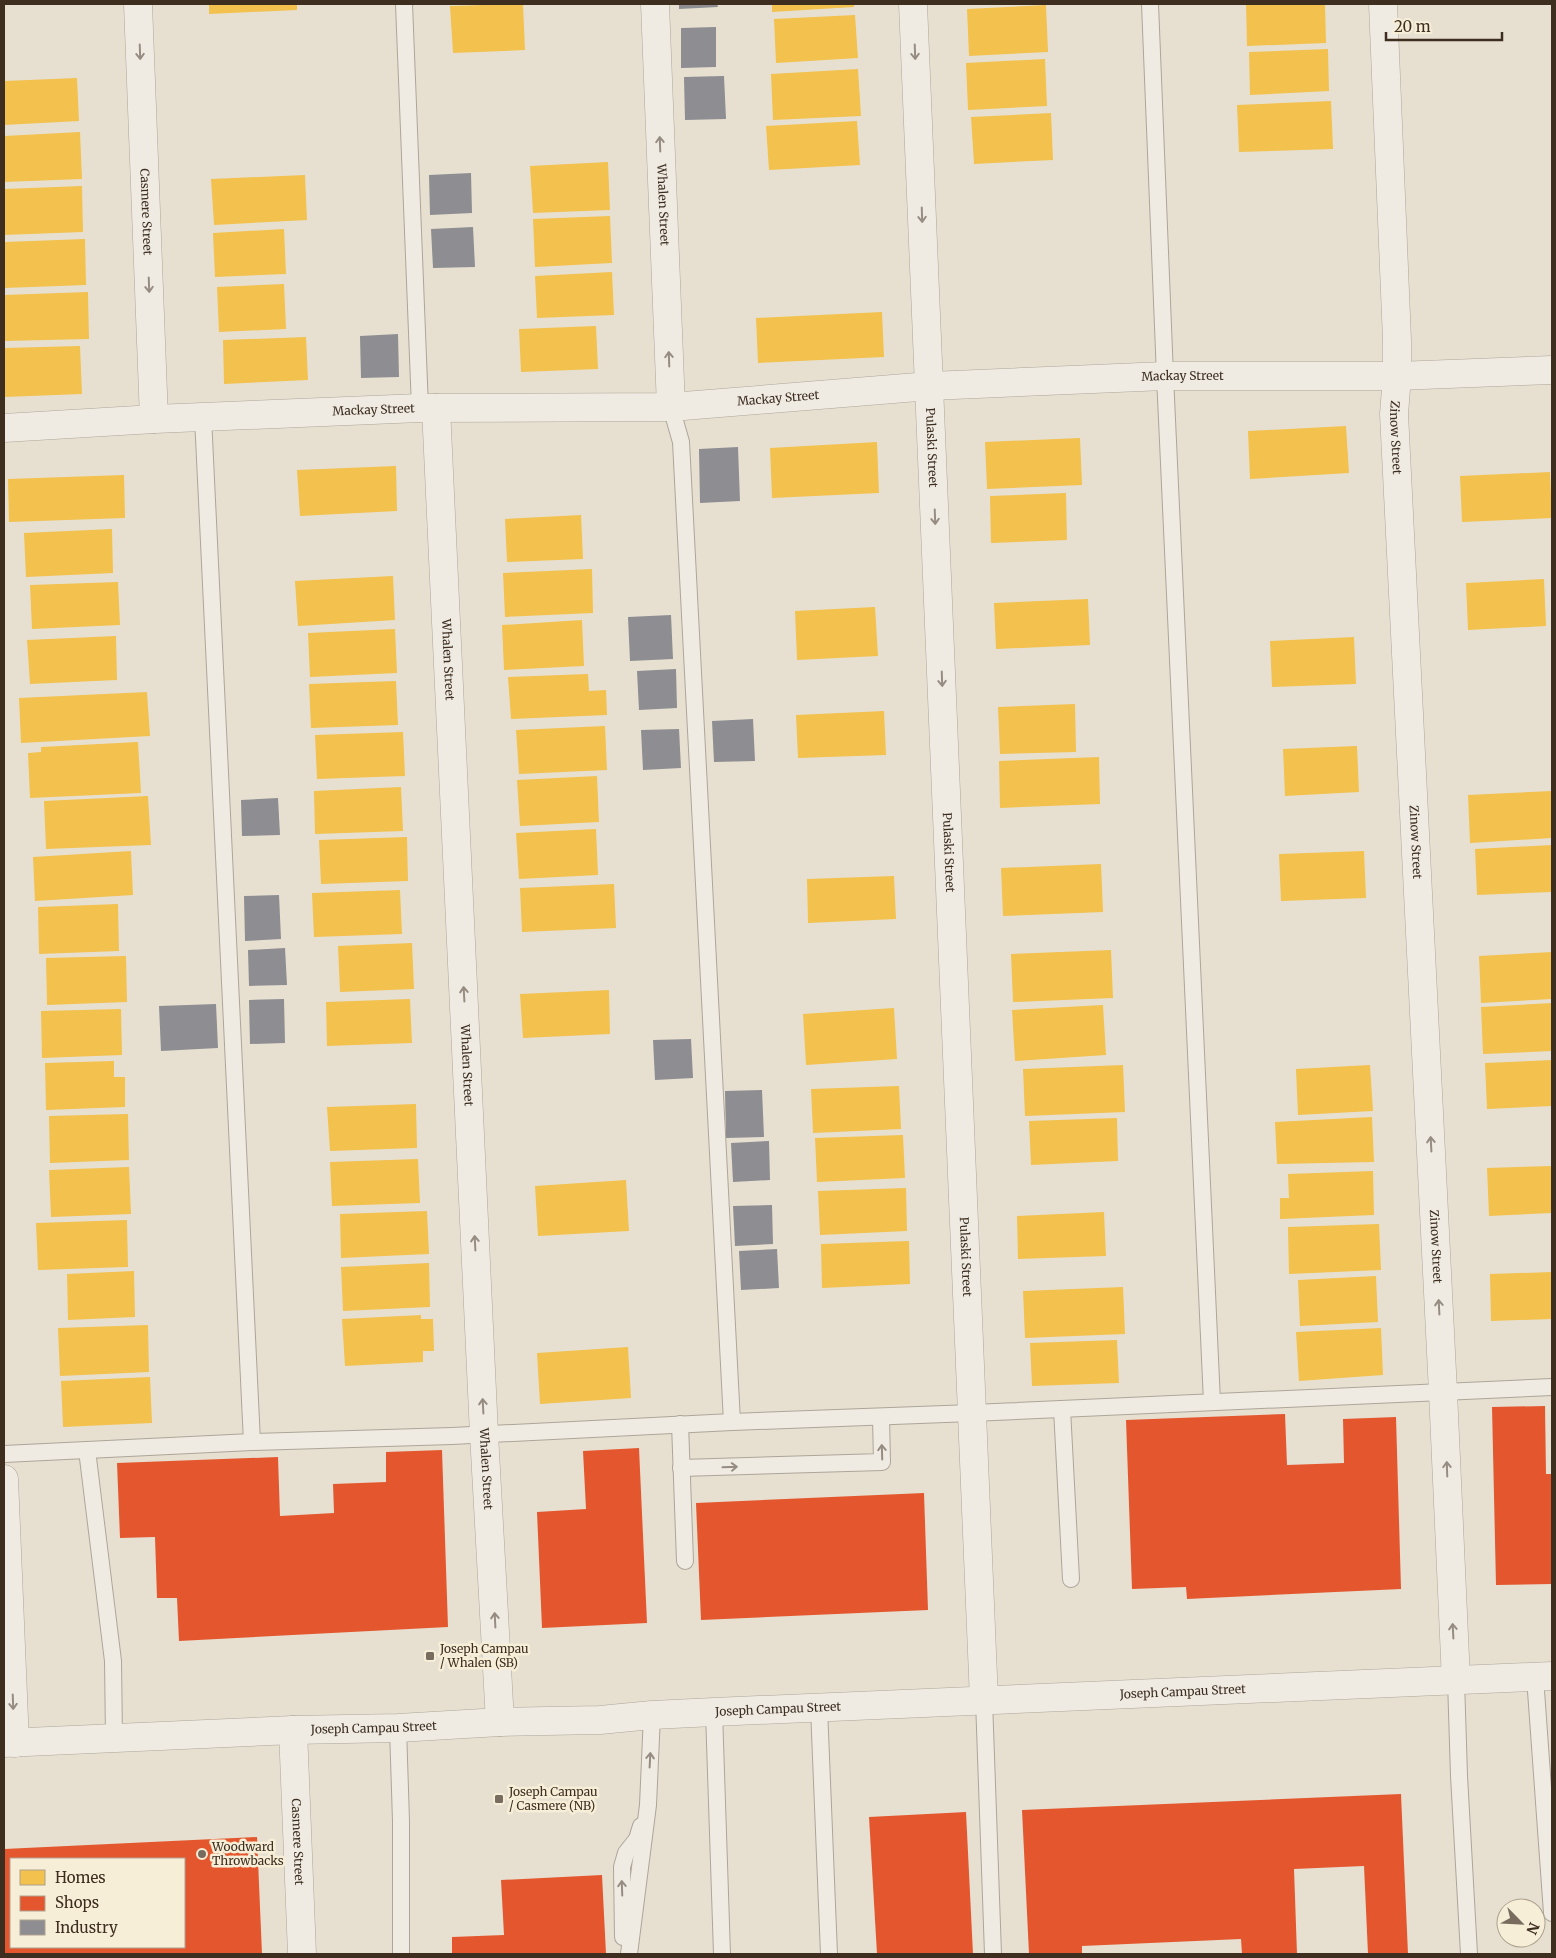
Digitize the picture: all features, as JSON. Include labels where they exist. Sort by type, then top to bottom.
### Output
[{"type":"street","name":"Casmere Street","points":[[138,4],[154,419]]},
{"type":"street","name":"Whalen Street","points":[[654,4],[671,407]]},
{"type":"street","name":"Pulaski Street","points":[[913,4],[984,1700]]},
{"type":"street","name":"Zinow Street","points":[[1383,4],[1397,320],[1397,376],[1394,414],[1456,1680]]},
{"type":"street","name":"Mackay Street","points":[[4,428],[154,419],[428,408],[671,407],[930,386],[1165,376],[1397,376],[1552,370]]},
{"type":"street","name":"Whalen Street","points":[[428,408],[500,1722]]},
{"type":"street","points":[[4,1479],[9,1743]]},
{"type":"street","name":"Joseph Campau Street","points":[[9,1743],[293,1730],[600,1720],[714,1712],[1544,1676]]},
{"type":"street","name":"Casmere Street","points":[[293,1730],[302,1954]]},
{"type":"lane","points":[[404,4],[428,408]]},
{"type":"lane","points":[[1150,4],[1212,1402]]},
{"type":"lane","points":[[671,407],[681,442],[732,1422]]},
{"type":"lane","points":[[203,417],[252,1442]]},
{"type":"lane","points":[[4,1454],[680,1424],[972,1414],[1552,1387]]},
{"type":"lane","points":[[1062,1409],[1072,1579]]},
{"type":"lane","points":[[681,1468],[882,1462],[880,1417]]},
{"type":"lane","points":[[680,1424],[685,1561]]},
{"type":"lane","points":[[87,1450],[113,1661],[114,1738]]},
{"type":"lane","points":[[1544,1676],[1552,1913]]},
{"type":"lane","points":[[1456,1680],[1459,1776],[1469,1954]]},
{"type":"lane","points":[[984,1700],[993,1954]]},
{"type":"lane","points":[[819,1708],[829,1954]]},
{"type":"lane","points":[[714,1712],[722,1954]]},
{"type":"lane","points":[[629,1954],[648,1805],[652,1715]]},
{"type":"lane","points":[[398,1728],[401,1820],[401,1954]]},
{"type":"lane","points":[[623,1954],[622,1867],[626,1853],[637,1838],[648,1805]]},
{"type":"building: Homes","points":[[209,4],[297,4],[297,10],[209,14]]},
{"type":"building: Homes","points":[[523,4],[525,50],[453,53],[450,6]]},
{"type":"building: Homes","points":[[772,4],[854,4],[854,7],[772,12]]},
{"type":"building: Homes","points":[[1246,4],[1325,4],[1326,43],[1247,46]]},
{"type":"building: Homes","points":[[1046,5],[1048,52],[969,56],[967,9]]},
{"type":"building: Homes","points":[[855,15],[858,58],[776,63],[774,19]]},
{"type":"building: Homes","points":[[1328,49],[1329,91],[1250,95],[1249,52]]},
{"type":"building: Homes","points":[[1045,59],[1047,106],[968,110],[966,63]]},
{"type":"building: Homes","points":[[858,69],[861,116],[773,120],[771,74]]},
{"type":"building: Homes","points":[[77,78],[79,121],[4,125],[4,81]]},
{"type":"building: Homes","points":[[1331,101],[1333,149],[1239,152],[1237,105]]},
{"type":"building: Homes","points":[[1051,113],[1053,160],[974,164],[971,117]]},
{"type":"building: Homes","points":[[857,121],[860,165],[769,170],[766,126]]},
{"type":"building: Homes","points":[[80,132],[82,179],[4,182],[4,136]]},
{"type":"building: Homes","points":[[608,162],[610,210],[533,213],[530,166]]},
{"type":"building: Homes","points":[[305,175],[307,220],[214,225],[211,179]]},
{"type":"building: Homes","points":[[82,186],[83,232],[4,235],[4,189]]},
{"type":"building: Homes","points":[[610,216],[612,263],[535,267],[533,219]]},
{"type":"building: Homes","points":[[284,229],[286,274],[215,277],[213,233]]},
{"type":"building: Homes","points":[[85,239],[86,285],[4,288],[4,242]]},
{"type":"building: Homes","points":[[612,272],[614,315],[537,318],[535,276]]},
{"type":"building: Homes","points":[[284,284],[286,329],[219,332],[217,287]]},
{"type":"building: Homes","points":[[88,292],[89,339],[4,341],[4,295]]},
{"type":"building: Homes","points":[[882,312],[884,357],[758,363],[756,318]]},
{"type":"building: Homes","points":[[596,326],[598,369],[521,372],[519,329]]},
{"type":"building: Homes","points":[[306,337],[308,380],[224,384],[223,340]]},
{"type":"building: Homes","points":[[80,346],[82,394],[4,397],[4,348]]},
{"type":"building: Homes","points":[[1346,426],[1349,473],[1250,479],[1248,431]]},
{"type":"building: Homes","points":[[1080,438],[1082,485],[987,489],[985,442]]},
{"type":"building: Homes","points":[[877,442],[879,493],[772,498],[770,448]]},
{"type":"building: Homes","points":[[396,466],[397,511],[300,516],[297,470]]},
{"type":"building: Homes","points":[[1550,472],[1552,518],[1462,522],[1460,476]]},
{"type":"building: Homes","points":[[124,475],[125,518],[9,522],[8,479]]},
{"type":"building: Homes","points":[[1066,493],[1067,540],[991,543],[990,496]]},
{"type":"building: Homes","points":[[581,515],[583,559],[507,562],[505,519]]},
{"type":"building: Homes","points":[[112,529],[113,573],[26,577],[24,533]]},
{"type":"building: Homes","points":[[592,569],[593,613],[505,617],[503,573]]},
{"type":"building: Homes","points":[[393,576],[395,620],[298,626],[295,581]]},
{"type":"building: Homes","points":[[1544,579],[1546,626],[1468,630],[1466,583]]},
{"type":"building: Homes","points":[[118,582],[120,625],[32,629],[30,585]]},
{"type":"building: Homes","points":[[1088,599],[1090,645],[996,649],[994,603]]},
{"type":"building: Homes","points":[[875,607],[878,656],[797,660],[795,611]]},
{"type":"building: Homes","points":[[582,620],[584,666],[504,670],[502,625]]},
{"type":"building: Homes","points":[[395,629],[397,673],[310,677],[308,633]]},
{"type":"building: Homes","points":[[116,636],[117,680],[30,684],[27,640]]},
{"type":"building: Homes","points":[[1354,637],[1356,684],[1272,687],[1270,641]]},
{"type":"building: Homes","points":[[588,674],[589,691],[606,690],[607,715],[511,719],[508,677]]},
{"type":"building: Homes","points":[[396,681],[398,725],[311,728],[309,684]]},
{"type":"building: Homes","points":[[147,692],[150,736],[21,743],[19,698]]},
{"type":"building: Homes","points":[[1075,704],[1076,752],[1000,754],[998,707]]},
{"type":"building: Homes","points":[[884,711],[886,755],[798,758],[796,715]]},
{"type":"building: Homes","points":[[605,726],[607,770],[519,774],[516,730]]},
{"type":"building: Homes","points":[[403,732],[405,776],[317,779],[315,735]]},
{"type":"building: Homes","points":[[138,742],[141,793],[30,798],[28,753],[41,752],[41,747]]},
{"type":"building: Homes","points":[[1357,746],[1359,792],[1285,796],[1283,749]]},
{"type":"building: Homes","points":[[1099,757],[1100,804],[1000,808],[999,761]]},
{"type":"building: Homes","points":[[597,776],[599,822],[520,826],[517,780]]},
{"type":"building: Homes","points":[[401,787],[403,831],[315,834],[314,791]]},
{"type":"building: Homes","points":[[1552,791],[1552,838],[1470,843],[1468,795]]},
{"type":"building: Homes","points":[[148,796],[151,845],[46,849],[44,801]]},
{"type":"building: Homes","points":[[596,829],[598,875],[519,879],[516,833]]},
{"type":"building: Homes","points":[[407,837],[408,881],[321,884],[319,840]]},
{"type":"building: Homes","points":[[1552,845],[1552,892],[1477,895],[1475,849]]},
{"type":"building: Homes","points":[[131,851],[133,895],[35,901],[33,857]]},
{"type":"building: Homes","points":[[1364,851],[1366,898],[1281,901],[1279,854]]},
{"type":"building: Homes","points":[[1101,864],[1103,912],[1003,916],[1001,868]]},
{"type":"building: Homes","points":[[894,876],[896,919],[808,923],[807,879]]},
{"type":"building: Homes","points":[[614,884],[616,928],[522,932],[520,888]]},
{"type":"building: Homes","points":[[400,890],[402,934],[314,937],[312,893]]},
{"type":"building: Homes","points":[[118,904],[119,951],[39,954],[38,907]]},
{"type":"building: Homes","points":[[412,943],[414,989],[340,992],[338,946]]},
{"type":"building: Homes","points":[[1111,950],[1113,998],[1013,1002],[1011,954]]},
{"type":"building: Homes","points":[[1552,952],[1552,999],[1481,1003],[1479,956]]},
{"type":"building: Homes","points":[[126,956],[127,1002],[47,1005],[46,958]]},
{"type":"building: Homes","points":[[609,990],[610,1034],[523,1038],[520,994]]},
{"type":"building: Homes","points":[[410,999],[412,1043],[327,1046],[326,1002]]},
{"type":"building: Homes","points":[[1552,1003],[1552,1051],[1483,1054],[1481,1007]]},
{"type":"building: Homes","points":[[1103,1005],[1106,1055],[1015,1061],[1012,1010]]},
{"type":"building: Homes","points":[[894,1008],[897,1059],[806,1065],[803,1014]]},
{"type":"building: Homes","points":[[121,1009],[122,1055],[42,1058],[41,1011]]},
{"type":"building: Homes","points":[[1552,1060],[1552,1106],[1487,1109],[1485,1063]]},
{"type":"building: Homes","points":[[114,1061],[114,1077],[125,1077],[125,1107],[46,1110],[45,1063]]},
{"type":"building: Homes","points":[[1123,1065],[1125,1112],[1025,1116],[1023,1069]]},
{"type":"building: Homes","points":[[1370,1065],[1373,1111],[1298,1115],[1296,1069]]},
{"type":"building: Homes","points":[[899,1086],[901,1129],[813,1133],[811,1089]]},
{"type":"building: Homes","points":[[416,1104],[417,1148],[330,1151],[327,1107]]},
{"type":"building: Homes","points":[[128,1114],[129,1160],[50,1163],[49,1116]]},
{"type":"building: Homes","points":[[1372,1117],[1374,1162],[1277,1164],[1275,1122]]},
{"type":"building: Homes","points":[[1117,1118],[1118,1161],[1031,1165],[1029,1121]]},
{"type":"building: Homes","points":[[903,1135],[905,1178],[817,1182],[815,1138]]},
{"type":"building: Homes","points":[[418,1159],[420,1203],[332,1206],[330,1162]]},
{"type":"building: Homes","points":[[1552,1166],[1552,1213],[1489,1216],[1487,1168]]},
{"type":"building: Homes","points":[[129,1167],[131,1214],[51,1217],[49,1170]]},
{"type":"building: Homes","points":[[1373,1171],[1374,1215],[1280,1219],[1280,1198],[1289,1198],[1288,1174]]},
{"type":"building: Homes","points":[[626,1180],[629,1231],[538,1236],[535,1186]]},
{"type":"building: Homes","points":[[906,1188],[907,1231],[820,1235],[818,1191]]},
{"type":"building: Homes","points":[[427,1211],[429,1254],[341,1258],[340,1214]]},
{"type":"building: Homes","points":[[1104,1212],[1106,1256],[1018,1259],[1017,1216]]},
{"type":"building: Homes","points":[[127,1220],[128,1267],[38,1270],[36,1223]]},
{"type":"building: Homes","points":[[1379,1224],[1381,1270],[1289,1274],[1288,1227]]},
{"type":"building: Homes","points":[[909,1241],[910,1284],[822,1288],[821,1244]]},
{"type":"building: Homes","points":[[429,1263],[430,1307],[343,1311],[341,1267]]},
{"type":"building: Homes","points":[[134,1271],[135,1317],[68,1320],[67,1274]]},
{"type":"building: Homes","points":[[1552,1272],[1552,1319],[1491,1321],[1490,1274]]},
{"type":"building: Homes","points":[[1376,1276],[1378,1322],[1300,1326],[1298,1280]]},
{"type":"building: Homes","points":[[1123,1287],[1125,1334],[1025,1338],[1023,1291]]},
{"type":"building: Homes","points":[[421,1315],[421,1319],[433,1319],[434,1351],[423,1351],[423,1362],[345,1366],[342,1319]]},
{"type":"building: Homes","points":[[148,1325],[149,1372],[60,1376],[58,1328]]},
{"type":"building: Homes","points":[[1381,1328],[1383,1375],[1299,1381],[1296,1332]]},
{"type":"building: Homes","points":[[1117,1340],[1119,1383],[1032,1386],[1030,1343]]},
{"type":"building: Homes","points":[[628,1347],[631,1398],[540,1404],[537,1353]]},
{"type":"building: Homes","points":[[150,1377],[152,1423],[63,1427],[61,1381]]},
{"type":"building: Shops","points":[[1545,1406],[1546,1474],[1552,1474],[1552,1584],[1496,1585],[1492,1407]]},
{"type":"building: Shops","points":[[1285,1414],[1287,1465],[1344,1463],[1343,1419],[1396,1417],[1401,1589],[1187,1599],[1186,1587],[1132,1589],[1126,1420]]},
{"type":"building: Shops","points":[[639,1448],[647,1623],[542,1628],[537,1512],[586,1509],[583,1451]]},
{"type":"building: Shops","points":[[442,1450],[448,1627],[179,1641],[177,1598],[157,1598],[155,1537],[120,1538],[117,1463],[278,1457],[280,1516],[334,1513],[333,1484],[386,1482],[386,1452]]},
{"type":"building: Shops","points":[[924,1493],[928,1610],[701,1620],[696,1503]]},
{"type":"building: Shops","points":[[1401,1794],[1408,1954],[1368,1954],[1364,1866],[1294,1869],[1297,1954],[1242,1954],[1241,1939],[1082,1946],[1082,1954],[1029,1954],[1022,1810]]},
{"type":"building: Shops","points":[[966,1812],[973,1954],[877,1954],[869,1817]]},
{"type":"building: Shops","points":[[257,1837],[262,1954],[4,1954],[4,1849]]},
{"type":"building: Shops","points":[[602,1875],[606,1954],[452,1954],[452,1937],[504,1935],[501,1880]]},
{"type":"building: Industry","points":[[679,4],[717,4],[718,7],[679,9]]},
{"type":"building: Industry","points":[[716,27],[716,67],[681,68],[681,28]]},
{"type":"building: Industry","points":[[724,76],[726,119],[685,120],[684,77]]},
{"type":"building: Industry","points":[[471,173],[472,213],[430,215],[429,175]]},
{"type":"building: Industry","points":[[473,227],[475,267],[433,268],[431,229]]},
{"type":"building: Industry","points":[[398,334],[399,377],[361,378],[360,336]]},
{"type":"building: Industry","points":[[738,447],[740,501],[700,503],[699,449]]},
{"type":"building: Industry","points":[[671,615],[673,659],[630,661],[628,617]]},
{"type":"building: Industry","points":[[676,669],[677,708],[639,710],[637,671]]},
{"type":"building: Industry","points":[[753,719],[755,761],[714,762],[712,721]]},
{"type":"building: Industry","points":[[679,729],[681,768],[643,770],[641,730]]},
{"type":"building: Industry","points":[[278,798],[280,835],[242,836],[241,800]]},
{"type":"building: Industry","points":[[279,895],[281,939],[245,941],[244,896]]},
{"type":"building: Industry","points":[[285,948],[287,985],[249,986],[248,950]]},
{"type":"building: Industry","points":[[284,999],[285,1043],[250,1044],[249,1000]]},
{"type":"building: Industry","points":[[216,1004],[218,1048],[161,1051],[159,1006]]},
{"type":"building: Industry","points":[[691,1039],[693,1078],[655,1080],[653,1040]]},
{"type":"building: Industry","points":[[762,1090],[764,1137],[726,1138],[725,1091]]},
{"type":"building: Industry","points":[[769,1141],[770,1180],[733,1182],[731,1143]]},
{"type":"building: Industry","points":[[772,1205],[773,1244],[735,1246],[733,1206]]},
{"type":"building: Industry","points":[[777,1249],[779,1288],[741,1290],[739,1251]]},
{"type":"place","name":"Joseph Campau / Whalen (SB)","points":[[430,1656]]},
{"type":"place","name":"Joseph Campau / Casmere (NB)","points":[[499,1799]]},
{"type":"place","name":"Woodward Throwbacks","points":[[202,1854]]}]
